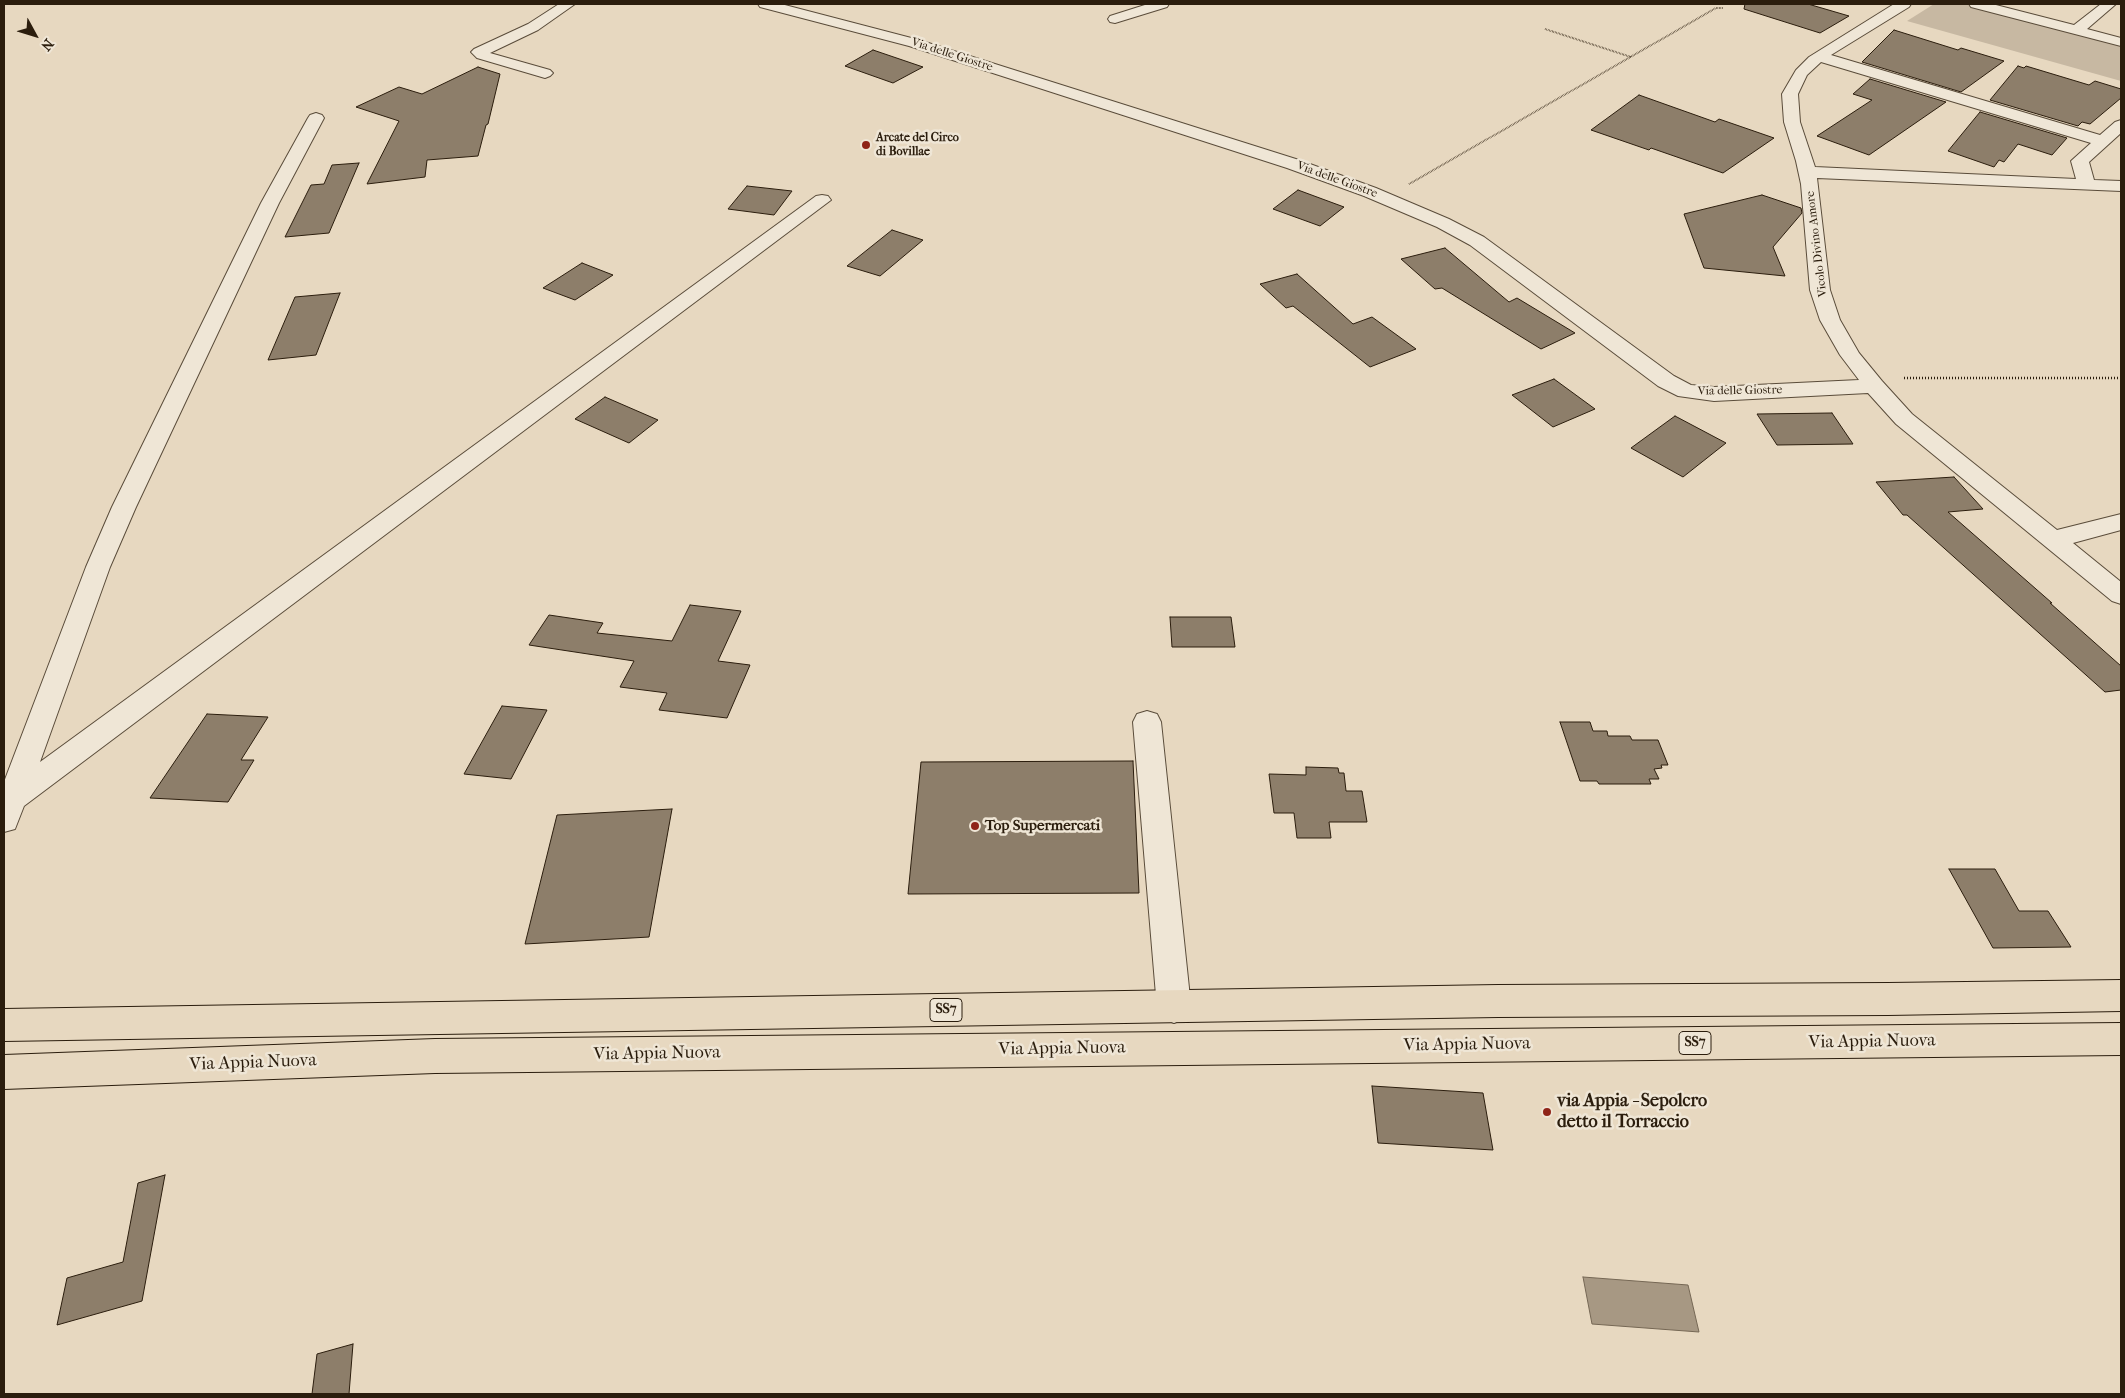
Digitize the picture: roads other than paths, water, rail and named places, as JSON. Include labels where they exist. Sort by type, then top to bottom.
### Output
[{"type":"main road","name":"SS7","points":[[4,1025],[1174,1006],[2121,994]]},
{"type":"main road","name":"Via Appia Nuova","points":[[4,1072],[435,1056],[2121,1039]]},
{"type":"street","points":[[545,73],[482,55],[479,52],[533,27],[568,4]]},
{"type":"street","name":"Via delle Giostre","points":[[765,4],[914,43],[1293,164],[1384,198],[1443,223],[1477,241],[1666,381],[1686,391],[1714,394],[1871,382]]},
{"type":"street","points":[[1115,19],[1162,4]]},
{"type":"street","name":"Vicolo Divino Amore","points":[[1904,4],[1820,57],[1801,73],[1792,88],[1789,102],[1792,122],[1808,172],[1820,290],[1830,320],[1850,355],[1894,409],[1922,435],[2121,595]]},
{"type":"street","points":[[1976,4],[2121,42]]},
{"type":"street","points":[[2076,30],[2109,4]]},
{"type":"street","points":[[1820,57],[2103,141]]},
{"type":"street","points":[[4,820],[106,547],[270,203],[316,118]]},
{"type":"street","points":[[2087,185],[2080,161],[2121,125]]},
{"type":"street","points":[[1808,172],[2121,186]]},
{"type":"street","points":[[13,798],[615,350],[822,200]]},
{"type":"street","points":[[2053,540],[2121,522]]},
{"type":"street","points":[[1147,722],[1174,1006]]},
{"type":"place","name":"Arcate del Circo di Bovillae","points":[[866,145]]},
{"type":"place","name":"Top Supermercati","points":[[975,826]]},
{"type":"place","name":"via Appia - Sepolcro detto il Torraccio","points":[[1547,1112]]}]
